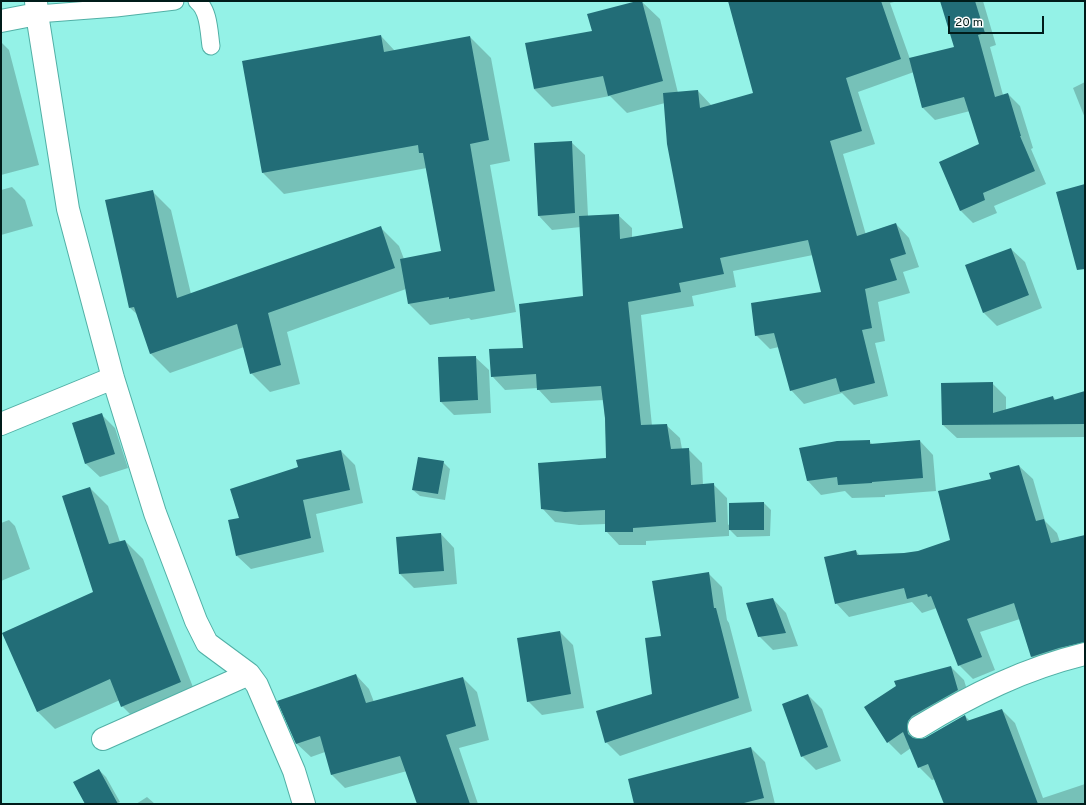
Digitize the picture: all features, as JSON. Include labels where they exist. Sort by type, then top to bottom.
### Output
[{"type":"street","points":[[1,21],[37,7],[68,209],[113,378],[155,513],[196,622],[206,643],[249,674],[257,685],[294,771],[304,804]]},
{"type":"street","points":[[1,424],[113,378]]},
{"type":"street","points":[[919,727],[947,710],[991,687],[1026,672],[1085,654]]},
{"type":"street","points":[[103,739],[249,674]]},
{"type":"lane","points":[[37,7],[116,8],[176,1]]},
{"type":"lane","points":[[197,1],[203,8],[208,23],[211,46]]},
{"type":"building","points":[[642,1],[663,81],[608,96],[603,76],[534,89],[525,43],[592,31],[587,14]]},
{"type":"building","points":[[728,1],[881,1],[901,59],[846,78],[862,131],[830,141],[857,236],[896,223],[906,254],[890,259],[897,280],[865,289],[872,328],[862,330],[875,383],[840,392],[836,378],[790,391],[774,333],[755,336],[751,303],[821,292],[808,240],[720,258],[724,274],[679,283],[681,292],[628,302],[641,425],[667,424],[671,449],[689,448],[691,485],[714,483],[716,522],[633,528],[633,532],[605,532],[605,510],[565,512],[541,509],[538,463],[606,458],[605,418],[601,386],[537,390],[536,374],[491,377],[489,349],[523,348],[519,304],[583,296],[579,216],[619,214],[620,239],[683,228],[667,144],[663,93],[698,90],[700,108],[753,93]]},
{"type":"building","points":[[940,1],[975,1],[985,33],[978,35],[995,97],[1008,93],[1020,136],[1035,171],[983,193],[985,200],[960,211],[939,162],[979,144],[964,97],[922,108],[909,58],[954,47]]},
{"type":"building","points":[[381,35],[384,52],[470,36],[489,140],[470,144],[495,291],[408,304],[400,259],[441,251],[423,153],[419,153],[418,145],[262,173],[242,61]]},
{"type":"building","points":[[572,141],[575,213],[538,216],[534,143]]},
{"type":"building","points":[[1085,184],[1085,269],[1077,270],[1056,192]]},
{"type":"building","points":[[153,190],[177,298],[381,226],[395,268],[268,313],[281,365],[250,374],[237,324],[150,354],[134,307],[129,308],[105,200]]},
{"type":"building","points":[[1011,248],[1029,295],[983,313],[965,265]]},
{"type":"building","points":[[476,356],[478,400],[440,402],[438,357]]},
{"type":"building","points":[[993,382],[993,413],[1053,396],[1054,400],[1085,391],[1085,424],[942,425],[941,383]]},
{"type":"building","points":[[102,413],[115,454],[85,464],[72,423]]},
{"type":"building","points":[[870,440],[870,444],[920,440],[923,478],[838,485],[837,477],[807,481],[799,448],[837,441]]},
{"type":"building","points":[[341,450],[350,490],[303,500],[311,538],[236,556],[228,520],[239,518],[230,489],[298,467],[296,460]]},
{"type":"building","points":[[418,457],[444,461],[438,494],[412,490]]},
{"type":"building","points":[[1019,465],[1036,521],[1044,519],[1051,543],[1085,535],[1085,642],[1031,657],[1014,603],[967,619],[982,657],[958,666],[931,596],[928,597],[927,594],[907,599],[904,588],[835,604],[824,557],[856,550],[857,555],[904,553],[918,551],[950,540],[938,491],[991,479],[989,473]]},
{"type":"building","points":[[90,487],[109,544],[125,540],[181,682],[121,707],[110,679],[37,712],[2,633],[93,592],[62,496]]},
{"type":"building","points":[[764,502],[764,530],[729,530],[729,503]]},
{"type":"building","points":[[441,533],[444,571],[399,574],[396,537]]},
{"type":"building","points":[[709,572],[714,608],[716,608],[739,698],[605,743],[596,711],[652,694],[645,638],[661,636],[652,581]]},
{"type":"building","points":[[773,598],[786,633],[758,637],[746,603]]},
{"type":"building","points":[[560,631],[571,694],[527,702],[517,638]]},
{"type":"building","points":[[951,666],[958,690],[912,716],[908,721],[908,734],[913,738],[925,738],[965,715],[967,721],[1002,709],[1038,804],[944,804],[928,764],[918,768],[903,732],[887,743],[864,707],[896,686],[894,681]]},
{"type":"building","points":[[356,674],[366,703],[463,677],[476,726],[446,735],[470,804],[417,804],[400,756],[331,775],[320,736],[296,744],[277,701]]},
{"type":"building","points":[[808,694],[828,747],[801,757],[782,704]]},
{"type":"building","points":[[751,747],[764,798],[740,804],[634,804],[628,779]]},
{"type":"building","points":[[99,769],[118,804],[85,804],[73,782]]}]
